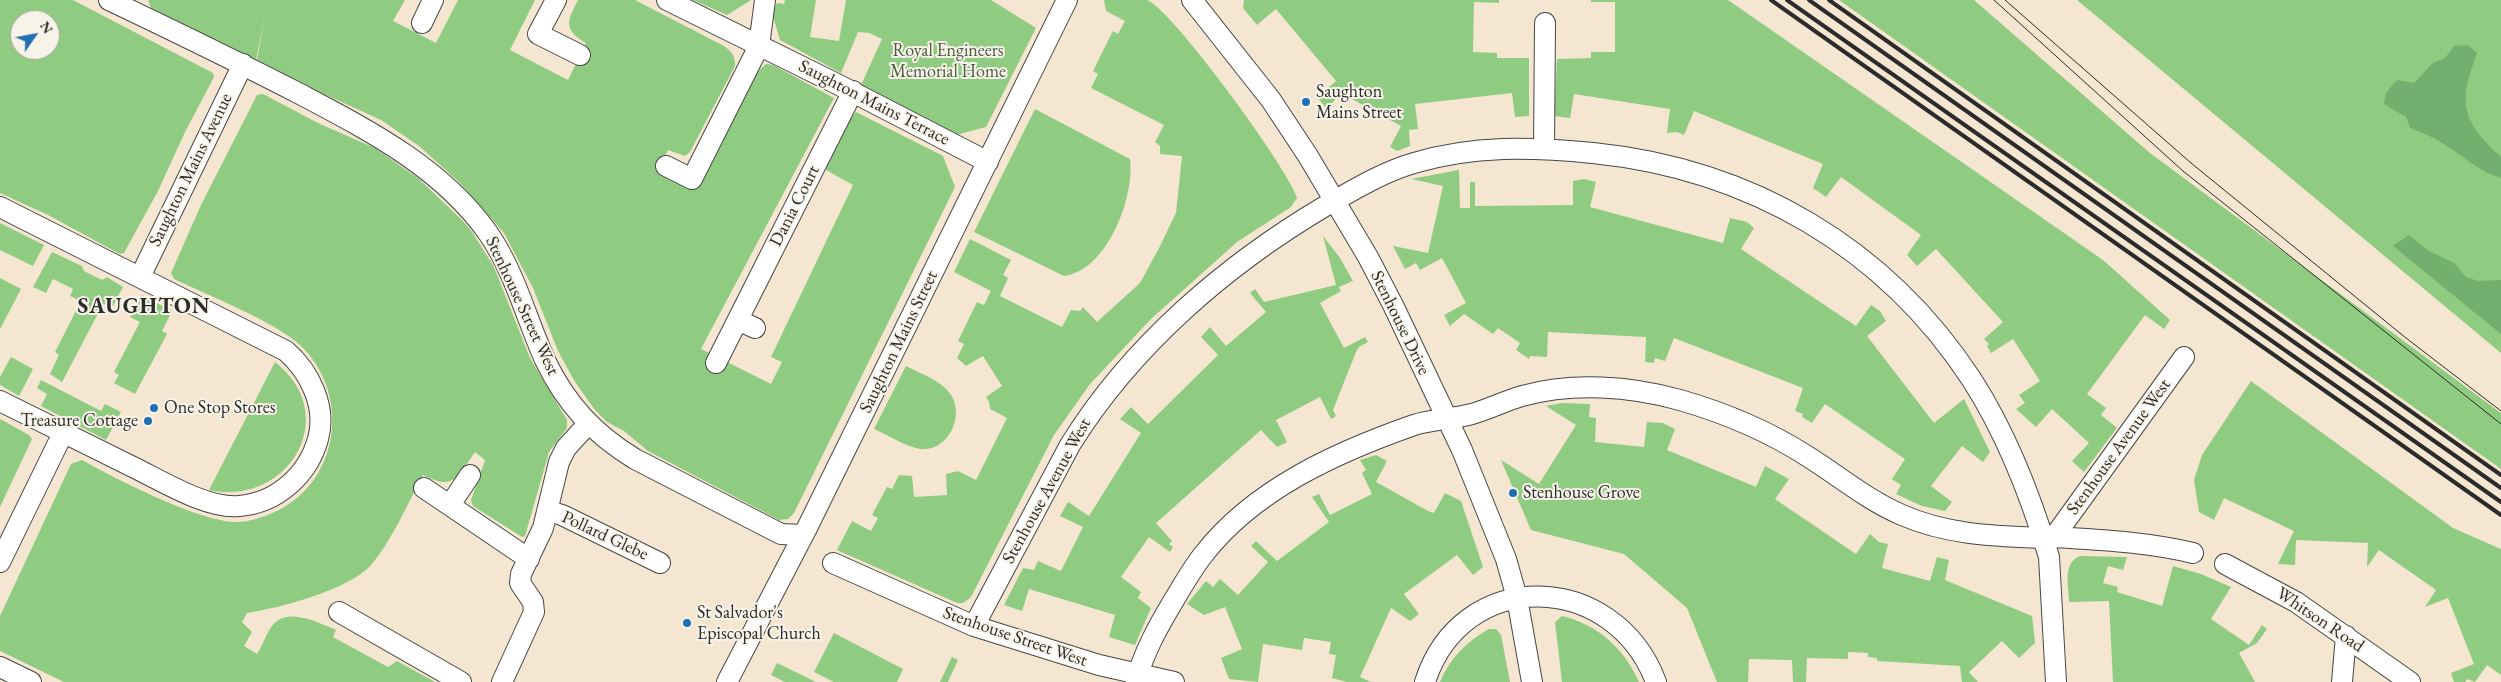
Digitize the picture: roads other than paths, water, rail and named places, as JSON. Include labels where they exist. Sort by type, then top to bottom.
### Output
[{"type":"street","name":"Stenhouse Street West","points":[[109,0],[243,64],[380,137],[434,177],[487,232],[503,258],[545,360],[567,397],[588,424],[615,447],[644,463],[781,534],[802,535]]},
{"type":"street","points":[[422,23],[433,0]]},
{"type":"street","points":[[556,0],[538,34],[580,55]]},
{"type":"street","name":"Saughton Mains Terrace","points":[[667,0],[853,91],[988,162]]},
{"type":"street","points":[[666,166],[692,179],[760,46],[765,0]]},
{"type":"street","name":"Saughton Mains Street","points":[[727,682],[988,162],[1067,0]]},
{"type":"street","name":"Stenhouse Drive","points":[[1192,0],[1271,100],[1335,200],[1372,265],[1448,418],[1493,524],[1506,558],[1517,598],[1532,682]]},
{"type":"street","points":[[1544,148],[1545,23]]},
{"type":"street","name":"Saughton Mains Avenue","points":[[140,277],[243,64]]},
{"type":"street","name":"Dania Court","points":[[716,363],[746,324],[853,91]]},
{"type":"street","name":"Stenhouse Avenue West","points":[[974,626],[1070,445],[1102,398],[1139,356],[1202,295],[1253,252],[1335,200],[1390,172],[1446,155],[1501,148],[1544,148],[1648,160],[1714,178],[1793,212],[1852,250],[1908,298],[1950,349],[1972,381],[2007,445],[2048,538],[2184,358]]},
{"type":"street","points":[[0,207],[286,351],[298,362],[317,398],[320,434],[314,453],[302,473],[290,485],[257,502],[238,506],[220,504],[182,491],[0,401]]},
{"type":"street","points":[[1137,678],[1166,612],[1202,556],[1241,516],[1285,484],[1320,464],[1414,425],[1471,414],[1522,396],[1549,390],[1598,387],[1651,394],[1705,407],[1759,429],[1808,457],[1861,493],[1912,519],[1952,532],[2164,546],[2193,554]]},
{"type":"street","points":[[502,682],[534,612],[533,602],[520,583],[522,574],[549,511],[559,462],[566,448],[588,424]]},
{"type":"street","points":[[0,562],[63,433]]},
{"type":"street","points":[[450,505],[470,475]]},
{"type":"street","points":[[424,488],[529,559]]},
{"type":"street","name":"Pollard Glebe","points":[[549,511],[562,515],[660,563]]},
{"type":"street","points":[[2048,538],[2056,682]]},
{"type":"street","name":"Stenhouse Street West","points":[[833,563],[974,626],[1137,678],[1174,682]]},
{"type":"street","name":"Whitson Road","points":[[2225,564],[2296,602],[2410,682]]},
{"type":"street","points":[[1425,682],[1434,659],[1442,646],[1463,624],[1488,608],[1517,598],[1533,596],[1565,599],[1581,603],[1610,618],[1622,628],[1643,653],[1656,682]]},
{"type":"street","points":[[339,612],[461,682]]},
{"type":"street","points":[[2342,682],[2346,636]]},
{"type":"street","points":[[0,666],[31,682]]},
{"type":"tram line","points":[[1994,0],[2183,171],[2501,424]]},
{"type":"tram line","points":[[2005,0],[2191,163],[2406,338],[2501,411]]},
{"type":"railway","points":[[1771,0],[2501,515]]},
{"type":"railway","points":[[1787,0],[2501,502]]},
{"type":"railway","points":[[1809,0],[2501,488]]},
{"type":"railway","points":[[1829,0],[2501,475]]},
{"type":"place","name":"Saughton Mains Street","points":[[1306,102]]},
{"type":"place","name":"One Stop Stores","points":[[154,408]]},
{"type":"place","name":"Treasure Cottage","points":[[148,421]]},
{"type":"place","name":"Stenhouse Grove","points":[[1513,493]]},
{"type":"place","name":"St Salvador's Episcopal Church","points":[[687,623]]},
{"type":"district","name":"SAUGHTON","points":[[144,307]]},
{"type":"park label","name":"Royal Engineers Memorial Home","points":[[948,61]]}]
